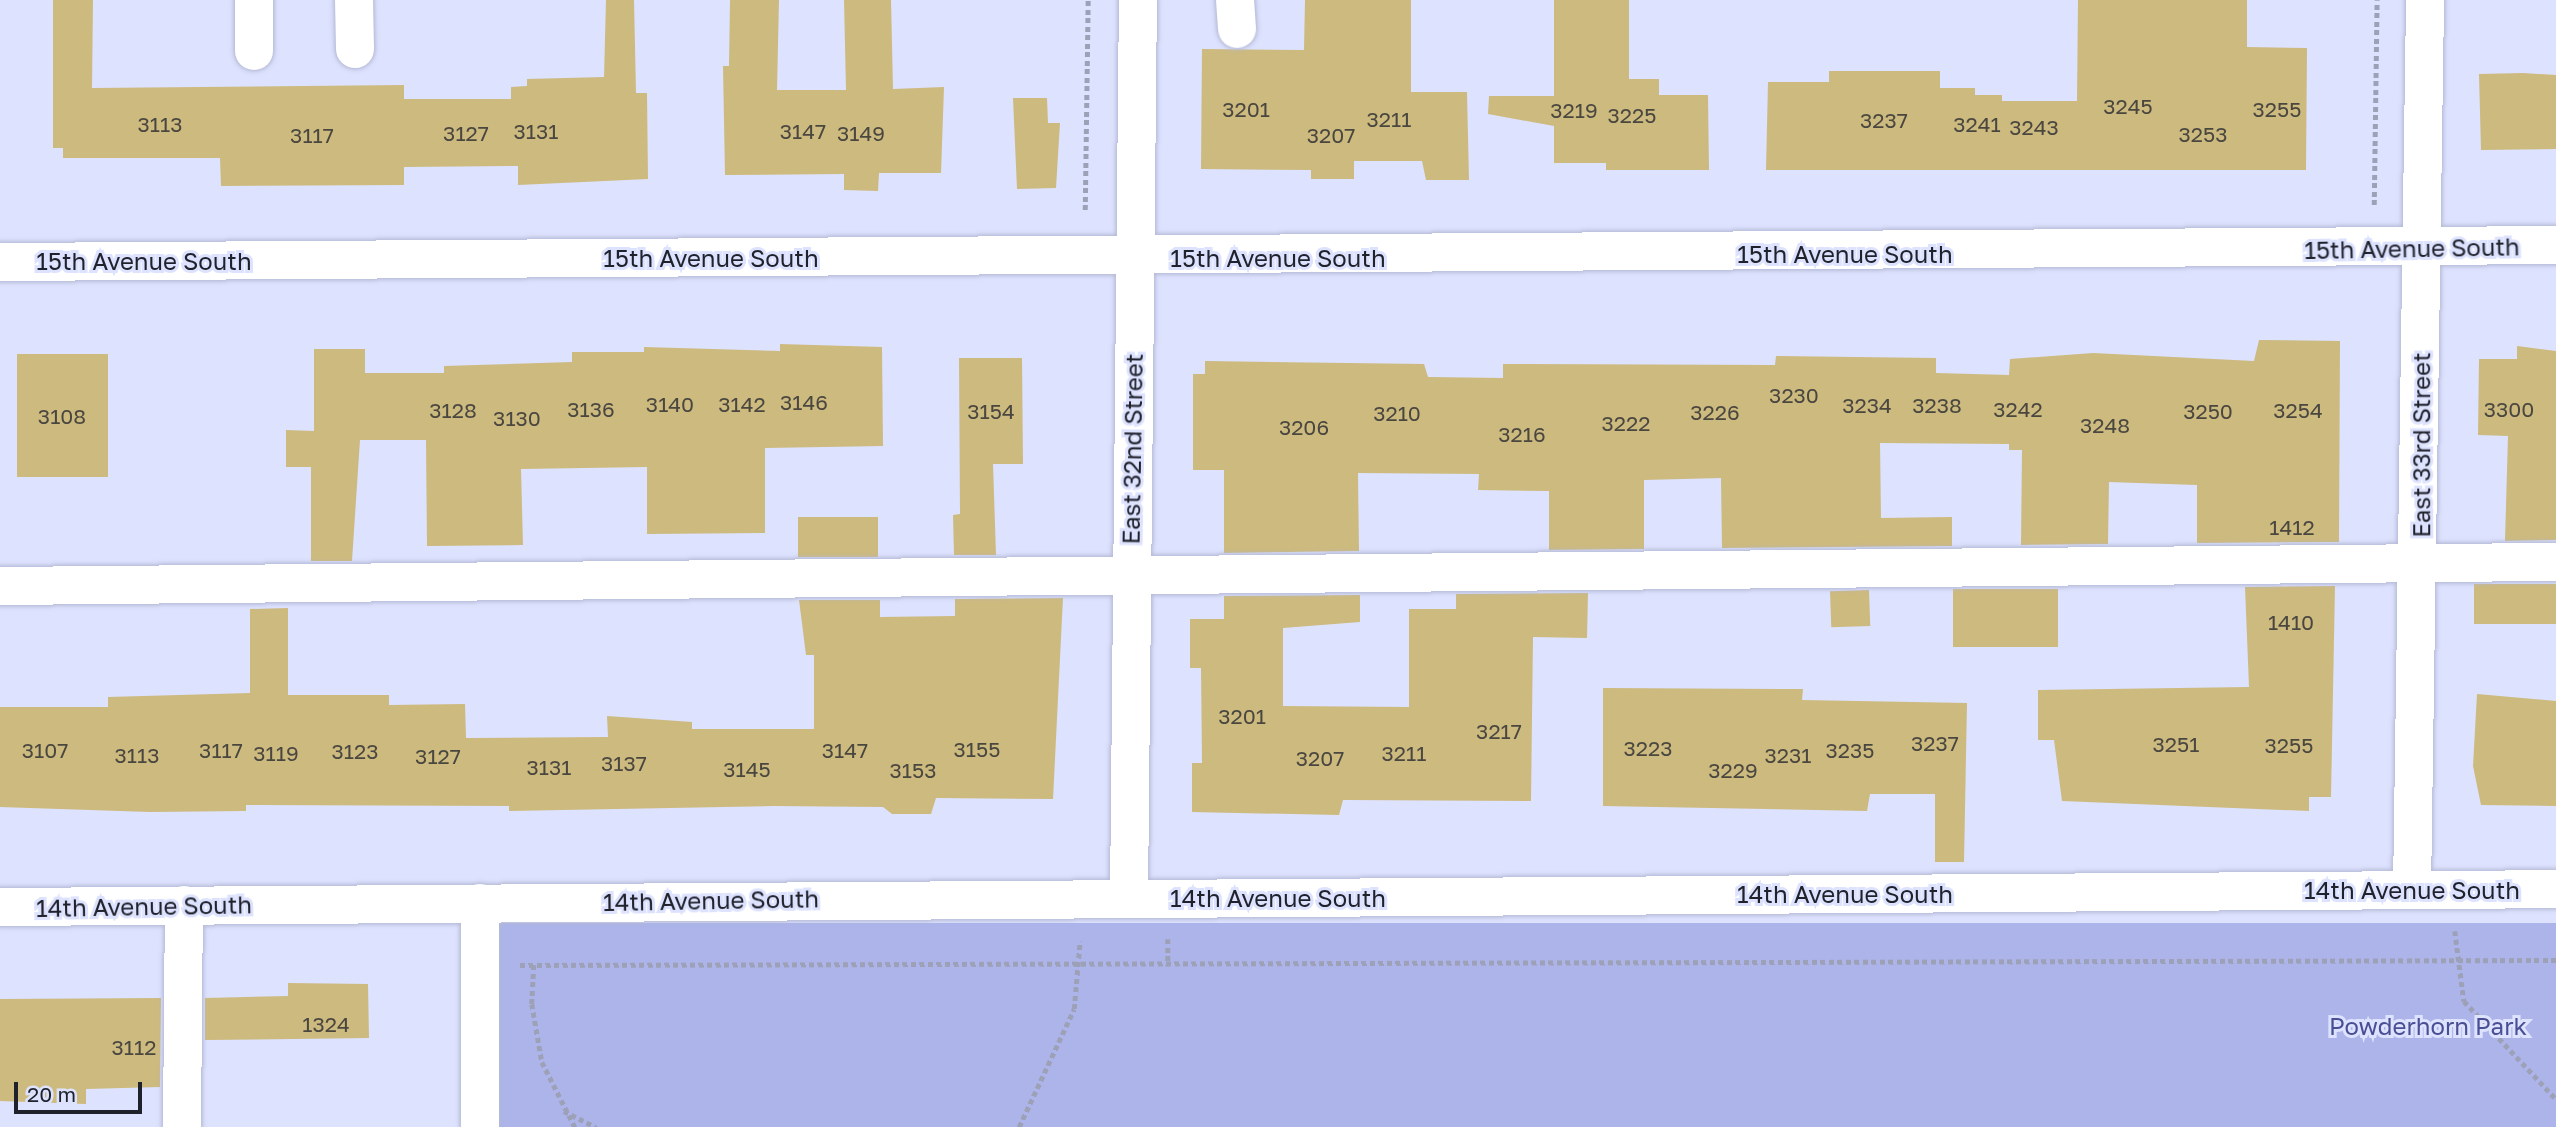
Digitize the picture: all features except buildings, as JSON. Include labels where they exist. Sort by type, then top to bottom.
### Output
[{"type":"street","points":[[254,0],[254,51]]},
{"type":"street","points":[[354,0],[355,48]]},
{"type":"street","name":"East 32nd Street","points":[[1129,898],[1130,575],[1138,0]]},
{"type":"street","name":"East 33rd Street","points":[[2412,890],[2420,562],[2425,0]]},
{"type":"street","name":"15th Avenue South","points":[[0,262],[1135,259],[2381,250],[2421,244],[2556,245]]},
{"type":"street","points":[[0,586],[2556,562]]},
{"type":"street","name":"14th Avenue South","points":[[0,907],[2556,889]]},
{"type":"street","points":[[480,903],[480,1127]]},
{"type":"street","points":[[182,1127],[184,905]]},
{"type":"path","points":[[1085,210],[1088,0]]},
{"type":"path","points":[[2377,0],[2373,205],[2381,212]]},
{"type":"path","points":[[2455,920],[2456,960],[2464,1001],[2556,1099]]},
{"type":"path","points":[[1019,1127],[1074,1009],[1080,965],[1080,936]]},
{"type":"path","points":[[1168,936],[1168,966]]},
{"type":"path","points":[[575,1127],[563,1111],[542,1062],[532,1004],[534,965],[1168,966],[2556,960]]},
{"type":"path","points":[[563,1111],[596,1127]]},
{"type":"green space","name":"Powderhorn Park","points":[[499,923],[2556,923],[2556,1127],[499,1127]]}]
